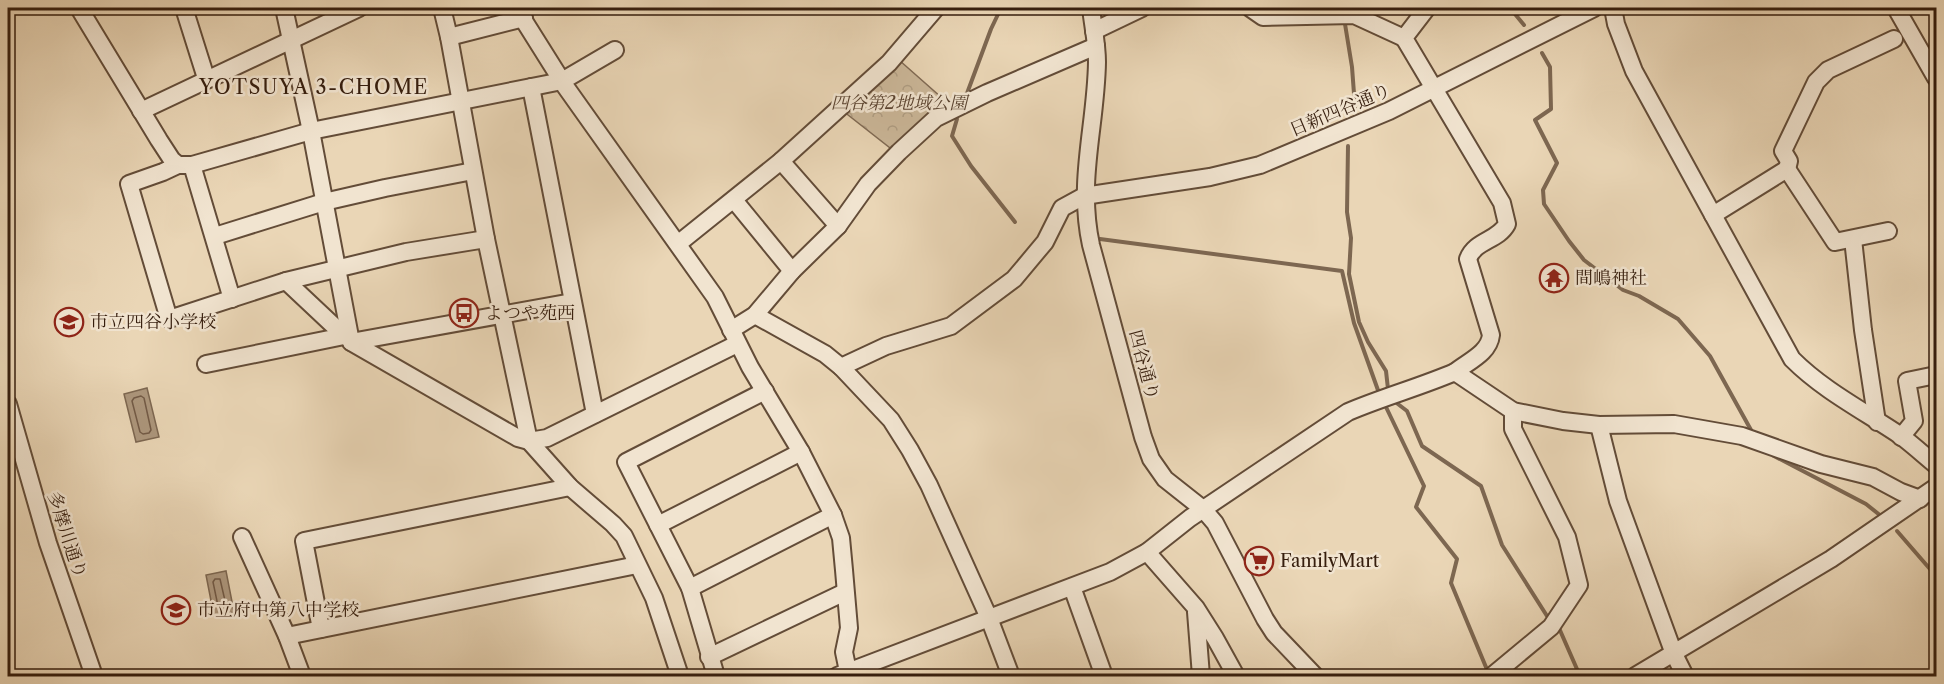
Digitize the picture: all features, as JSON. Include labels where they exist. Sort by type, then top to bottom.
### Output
[{"type":"street","points":[[83,8],[141,111],[172,160],[184,165],[215,236],[232,299]]},
{"type":"street","points":[[184,8],[207,78]]},
{"type":"street","points":[[284,8],[311,131],[350,339]]},
{"type":"street","points":[[141,111],[358,8]]},
{"type":"street","points":[[442,8],[486,239],[529,441],[570,487],[624,536],[654,598],[680,676]]},
{"type":"street","points":[[679,243],[782,161],[889,63],[936,8]]},
{"type":"street","name":"四谷通り","points":[[1091,8],[1097,63],[1084,196],[1091,245],[1151,459],[1165,479],[1203,509],[1215,522],[1274,633],[1315,676]]},
{"type":"street","points":[[286,281],[350,339],[518,438],[529,441],[547,438],[734,337],[792,271],[838,226],[868,184],[936,118],[1095,39],[1142,8]]},
{"type":"street","points":[[449,37],[520,13],[562,81],[679,243],[715,297],[734,337],[801,452],[833,515],[841,538],[849,628],[844,652],[845,675],[1110,572],[1147,552],[1203,509],[1348,412],[1455,372],[1485,350],[1490,343],[1491,335],[1470,265],[1470,254],[1476,247],[1503,231],[1507,224],[1502,203],[1404,38],[1354,15],[1263,17],[1250,8]]},
{"type":"street","points":[[1404,38],[1427,8]]},
{"type":"street","name":"日新四谷通り","points":[[1084,196],[1210,177],[1260,165],[1389,111],[1435,88],[1567,13],[1594,8]]},
{"type":"street","points":[[1613,8],[1623,45],[1634,71],[1792,359],[1807,374],[1901,437],[1936,465]]},
{"type":"street","points":[[1896,8],[1936,78]]},
{"type":"street","points":[[1713,215],[1787,169],[1789,161],[1783,151],[1816,81],[1835,66],[1894,39]]},
{"type":"street","points":[[486,239],[406,252],[337,268],[286,281],[169,319],[129,184],[184,165],[311,131],[562,81],[615,50]]},
{"type":"street","points":[[531,87],[595,414]]},
{"type":"street","points":[[782,161],[838,226]]},
{"type":"street","points":[[1787,169],[1835,242],[1888,231]]},
{"type":"street","points":[[215,236],[324,202],[473,171]]},
{"type":"street","points":[[841,367],[886,346],[951,326],[1014,279],[1045,242],[1062,208],[1084,196]]},
{"type":"street","points":[[734,200],[792,271]]},
{"type":"street","points":[[1853,238],[1863,330],[1877,422]]},
{"type":"street","points":[[206,364],[572,302]]},
{"type":"street","points":[[755,315],[825,354],[841,367],[891,420],[929,485],[989,618],[1011,676]]},
{"type":"street","points":[[1455,372],[1513,411],[1563,421],[1599,425],[1674,424],[1742,436],[1821,464],[1873,477],[1920,499]]},
{"type":"street","points":[[1901,437],[1914,421],[1907,381],[1936,375]]},
{"type":"street","points":[[716,676],[690,588],[626,462],[765,391]]},
{"type":"street","name":"多摩川通り","points":[[8,405],[48,543],[94,676]]},
{"type":"street","points":[[1492,676],[1551,627],[1579,585],[1567,537],[1513,429],[1513,411]]},
{"type":"street","points":[[1599,425],[1618,501],[1674,654],[1685,676]]},
{"type":"street","points":[[658,525],[801,452]]},
{"type":"street","points":[[321,628],[304,541],[570,487]]},
{"type":"street","points":[[1635,676],[1831,559],[1936,487]]},
{"type":"street","points":[[690,588],[833,515]]},
{"type":"street","points":[[242,537],[287,636],[302,676]]},
{"type":"street","points":[[1147,552],[1196,608],[1236,676]]},
{"type":"street","points":[[287,636],[637,565]]},
{"type":"street","points":[[1072,587],[1104,676]]},
{"type":"street","points":[[709,657],[845,592]]},
{"type":"street","points":[[1196,608],[1201,676]]},
{"type":"green space","name":"四谷第2地域公園","points":[[899,60],[951,106],[894,151],[843,111]]},
{"type":"water","points":[[147,388],[159,437],[136,442],[124,394]]},
{"type":"water","points":[[226,571],[234,612],[214,616],[206,575]]},
{"type":"waterway","points":[[966,96],[1001,8]]},
{"type":"waterway","points":[[1510,8],[1524,25]]},
{"type":"waterway","points":[[1345,24],[1352,67],[1355,107]]},
{"type":"waterway","points":[[1542,53],[1550,67],[1551,109],[1535,120],[1557,163],[1543,190],[1544,204],[1584,260],[1623,290],[1639,296],[1678,319],[1710,356],[1751,430]]},
{"type":"waterway","points":[[957,119],[952,136],[971,166],[1015,222]]},
{"type":"waterway","points":[[1348,146],[1347,212],[1351,238],[1349,274],[1359,322],[1386,371],[1388,389]]},
{"type":"waterway","points":[[1100,239],[1342,271],[1354,323],[1379,393]]},
{"type":"waterway","points":[[1394,401],[1407,411],[1422,446],[1481,486],[1502,545],[1547,616]]},
{"type":"waterway","points":[[1385,405],[1424,486],[1416,507],[1457,559],[1451,583],[1488,672],[1478,676]]},
{"type":"waterway","points":[[1774,456],[1866,504],[1881,516]]},
{"type":"waterway","points":[[1897,531],[1936,576]]},
{"type":"waterway","points":[[1559,628],[1580,676]]},
{"type":"place","name":"間嶋神社","points":[[1554,278]]},
{"type":"place","name":"よつや苑西","points":[[464,313]]},
{"type":"place","name":"市立四谷小学校","points":[[69,322]]},
{"type":"place","name":"FamilyMart","points":[[1259,561]]},
{"type":"place","name":"市立府中第八中学校","points":[[176,610]]},
{"type":"district","name":"YOTSUYA 3-CHOME","points":[[314,87]]}]
